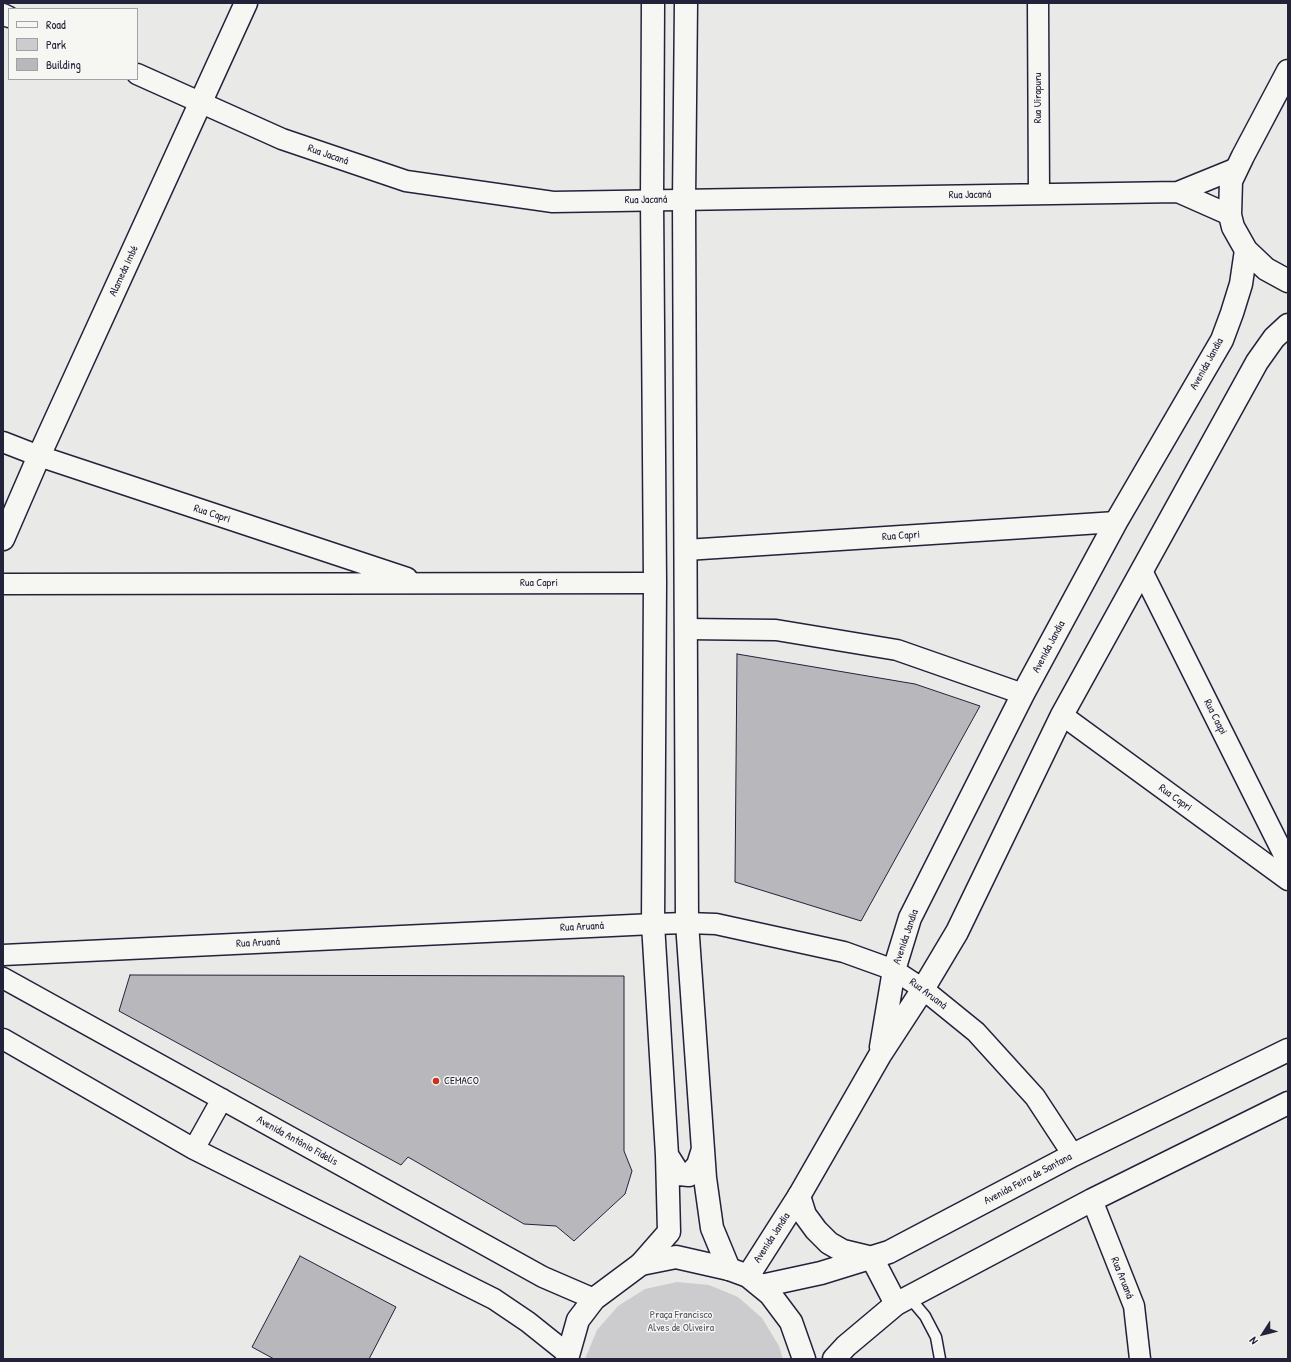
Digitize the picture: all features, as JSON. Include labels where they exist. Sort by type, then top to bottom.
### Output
[{"type":"street","name":"Alameda Imbé","points":[[3,539],[39,456],[246,3]]},
{"type":"street","points":[[3,1039],[194,1149],[494,1299],[528,1322],[567,1357],[578,1320],[594,1299],[640,1264],[669,1232],[667,1155],[653,924],[655,583],[652,200],[653,3]]},
{"type":"street","points":[[686,3],[684,200],[687,923],[703,1149],[712,1228],[746,1277]]},
{"type":"street","name":"Rua Uirapuru","points":[[1038,3],[1039,194]]},
{"type":"street","points":[[1288,71],[1231,181],[1230,216],[1233,227],[1246,250],[1266,269],[1288,281]]},
{"type":"street","name":"Rua Jacaná","points":[[138,74],[201,101],[282,139],[406,181],[553,202],[1178,192],[1237,168]]},
{"type":"street","name":"Rua Jacaná","points":[[1178,192],[1230,216]]},
{"type":"street","name":"Avenida Jandia","points":[[880,1055],[894,970],[910,918],[1023,694],[1116,522],[1222,340],[1241,284],[1246,250]]},
{"type":"street","name":"Avenida Jandia","points":[[746,1277],[800,1196],[880,1055],[924,989],[957,932],[1062,715],[1257,362],[1274,338],[1288,325]]},
{"type":"street","name":"Rua Capri","points":[[3,442],[39,456],[423,583]]},
{"type":"street","name":"Rua Capri","points":[[686,550],[1116,522]]},
{"type":"street","name":"Rua Caapi","points":[[1142,571],[1288,863]]},
{"type":"street","name":"Rua Capri","points":[[3,584],[655,583]]},
{"type":"street","points":[[686,629],[776,630],[897,650],[1023,694]]},
{"type":"street","name":"Rua Capri","points":[[1062,715],[1288,880]]},
{"type":"street","name":"Rua Aruaná","points":[[3,955],[653,924],[716,924],[844,952],[894,970],[924,989],[976,1032],[1035,1097],[1073,1155]]},
{"type":"street","name":"Avenida Antônio Fidelis","points":[[3,978],[543,1277],[594,1299]]},
{"type":"street","name":"Avenida Feira de Santana","points":[[746,1277],[821,1273],[889,1252],[1073,1155],[1288,1050]]},
{"type":"street","points":[[194,1149],[222,1099]]},
{"type":"street","points":[[834,1359],[846,1346],[902,1300],[1092,1200],[1288,1103]]},
{"type":"street","points":[[667,1155],[679,1174],[689,1175],[698,1165],[703,1149]]},
{"type":"street","points":[[800,1196],[806,1215],[816,1230],[829,1243],[843,1252],[872,1258],[902,1300]]},
{"type":"street","name":"Rua Aruaná","points":[[1092,1200],[1134,1306],[1140,1359]]},
{"type":"street","points":[[640,1264],[676,1257],[746,1277],[770,1294],[791,1322],[804,1359]]},
{"type":"lane","points":[[902,1300],[925,1316],[936,1337],[940,1359]]},
{"type":"green space","name":"Praça Francisco Alves de Oliveira","points":[[677,1282],[709,1285],[738,1297],[762,1318],[779,1346],[783,1359],[585,1359],[597,1330],[618,1306],[645,1289]]},
{"type":"building","points":[[737,654],[915,684],[980,706],[861,921],[735,882]]},
{"type":"building","name":"CEMACO","points":[[130,975],[624,976],[624,1151],[632,1171],[625,1194],[574,1241],[556,1226],[524,1224],[408,1157],[401,1165],[119,1011]]},
{"type":"building","points":[[300,1256],[396,1307],[369,1359],[274,1359],[252,1347]]},
{"type":"place","name":"CEMACO","points":[[436,1081]]}]
